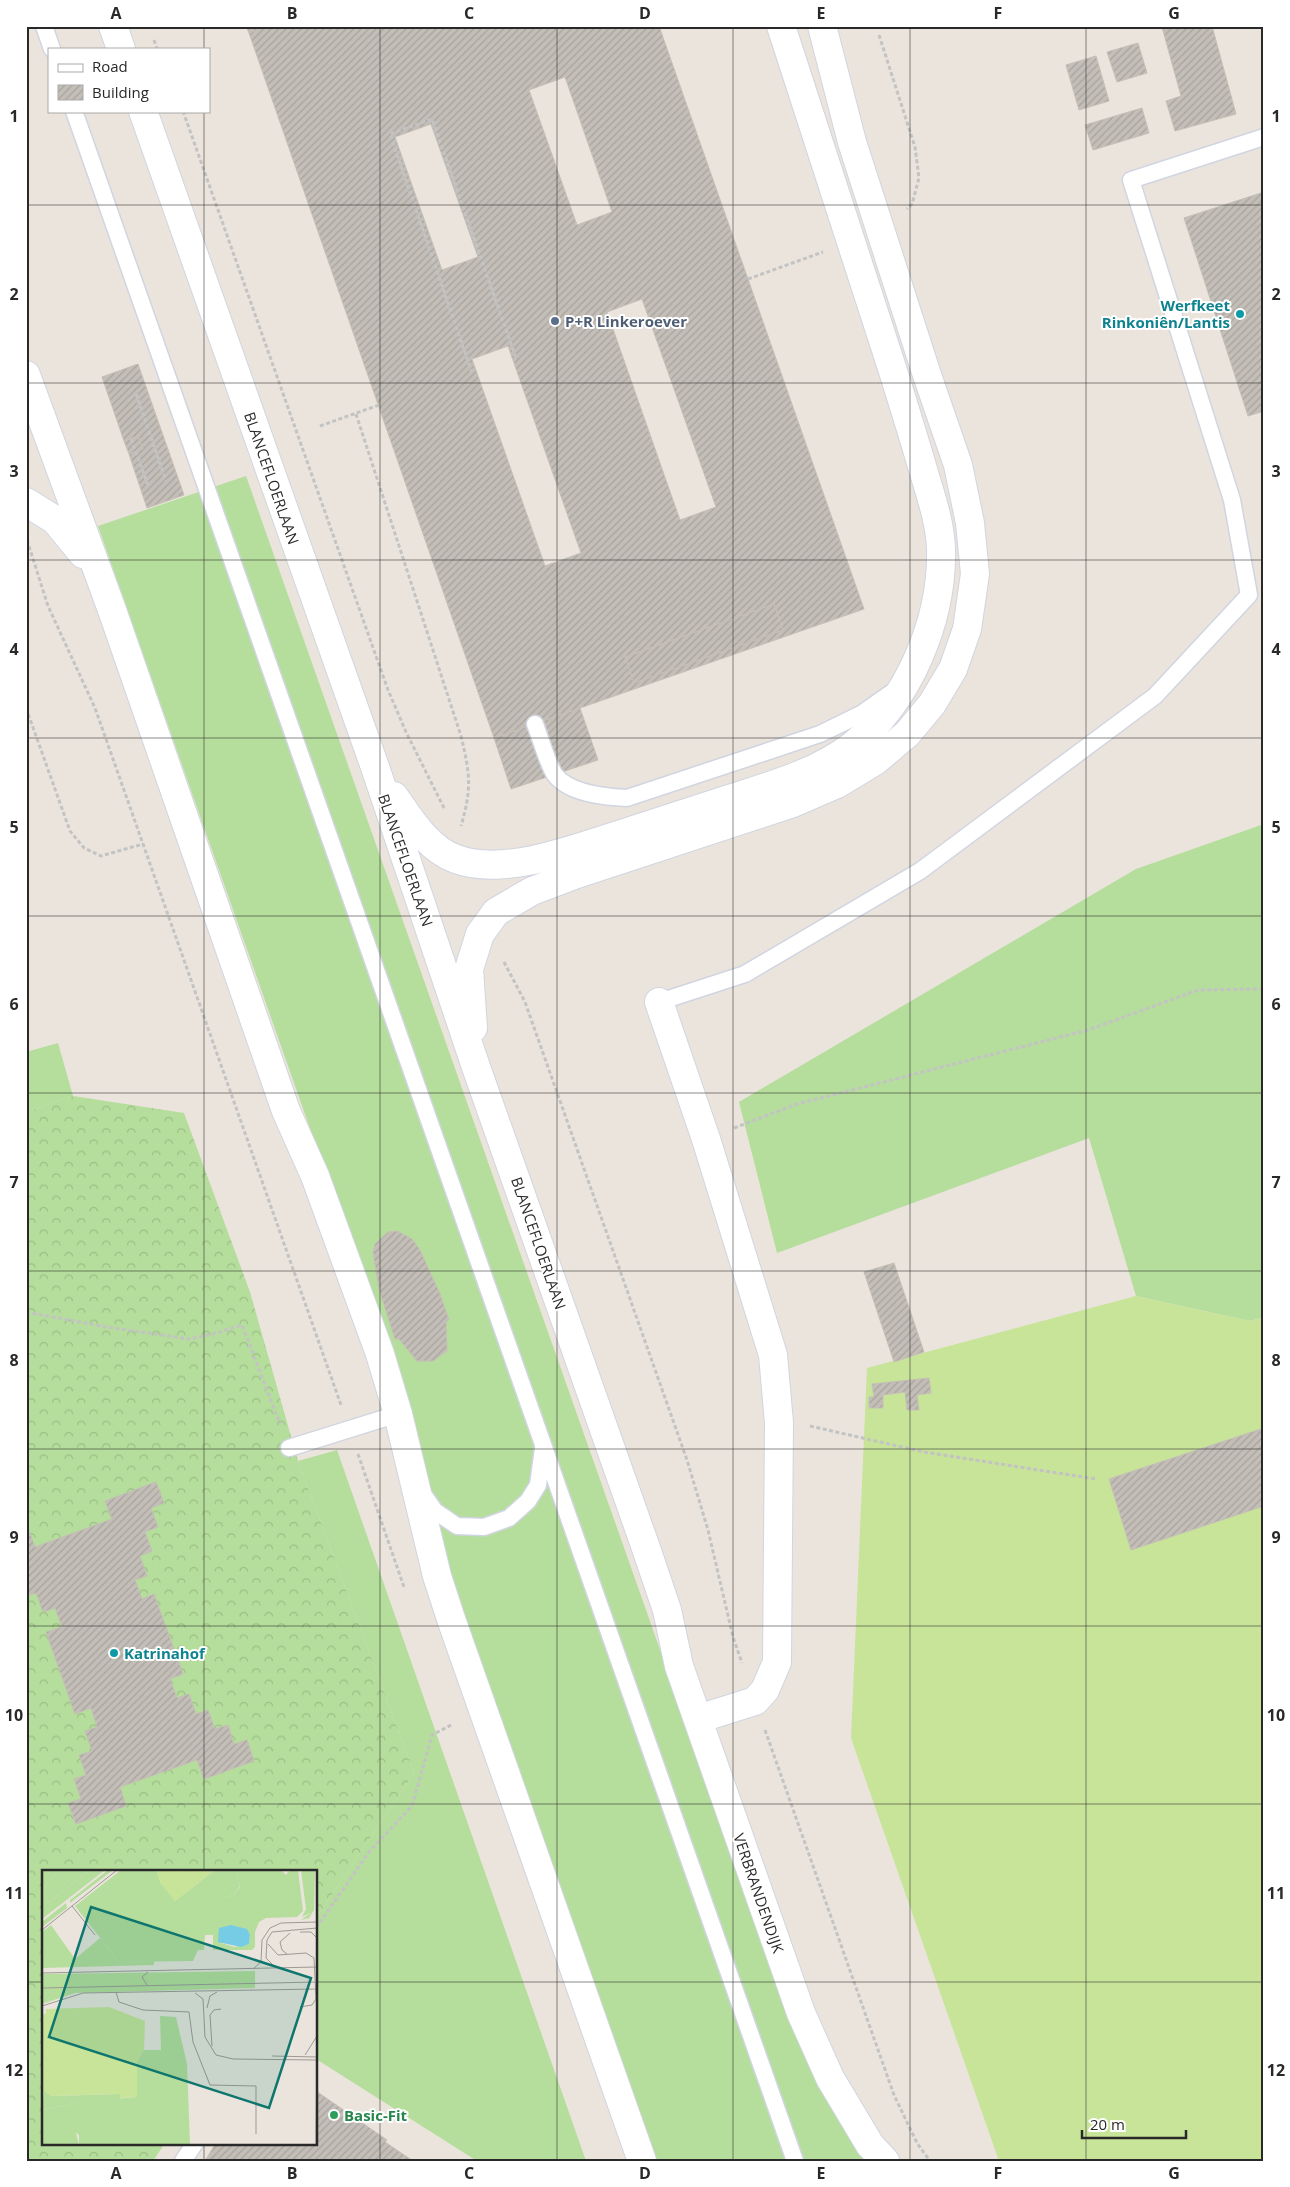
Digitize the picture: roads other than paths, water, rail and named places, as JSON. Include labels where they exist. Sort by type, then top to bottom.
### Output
[{"type":"main road","points":[[113,26],[121,48]]},
{"type":"main road","points":[[376,770],[417,830],[437,847],[456,859],[489,865],[534,859],[572,850],[776,784],[820,766],[852,746],[882,718],[907,682],[919,660],[935,610],[941,547],[933,502],[903,401],[780,26]]},
{"type":"main road","points":[[476,1067],[469,969],[480,934],[496,912],[532,891],[577,874],[793,803],[837,784],[875,761],[907,734],[932,704],[953,669],[967,629],[975,574],[970,523],[958,465],[926,375],[852,142],[822,26]]},
{"type":"main road","name":"BLANCEFLOERLAAN","points":[[143,112],[376,770],[476,1067],[667,1610]]},
{"type":"main road","points":[[26,375],[112,610],[286,1111],[315,1176],[380,1354],[398,1414],[437,1576],[642,2161]]},
{"type":"main road","points":[[26,502],[55,520],[80,549],[112,610]]},
{"type":"main road","points":[[659,1002],[706,1139],[773,1355],[780,1423],[777,1662],[765,1690],[755,1700],[698,1719]]},
{"type":"main road","name":"VERBRANDENDIJK","points":[[667,1610],[679,1666],[801,2013],[830,2078],[870,2145],[885,2161]]},
{"type":"lane","points":[[44,26],[52,48]]},
{"type":"lane","points":[[74,112],[795,2161]]},
{"type":"lane","points":[[659,1002],[745,974],[920,871],[1155,696],[1249,595],[1232,500],[1131,180],[1264,137]]},
{"type":"lane","points":[[535,724],[555,774],[564,782],[586,793],[605,797],[627,798],[820,734],[861,714],[907,682]]},
{"type":"lane","points":[[289,1448],[398,1414]]},
{"type":"lane","points":[[414,1481],[435,1511],[457,1526],[484,1527],[509,1518],[528,1501],[538,1486],[543,1444]]},
{"type":"lane","points":[[183,2161],[194,2144]]},
{"type":"place","name":"Werfkeet Rinkoniên/Lantis","points":[[1240,314]]},
{"type":"place","name":"P+R Linkeroever","points":[[555,321]]},
{"type":"place","name":"Katrinahof","points":[[114,1653]]},
{"type":"place","name":"Basic-Fit","points":[[334,2115]]}]
